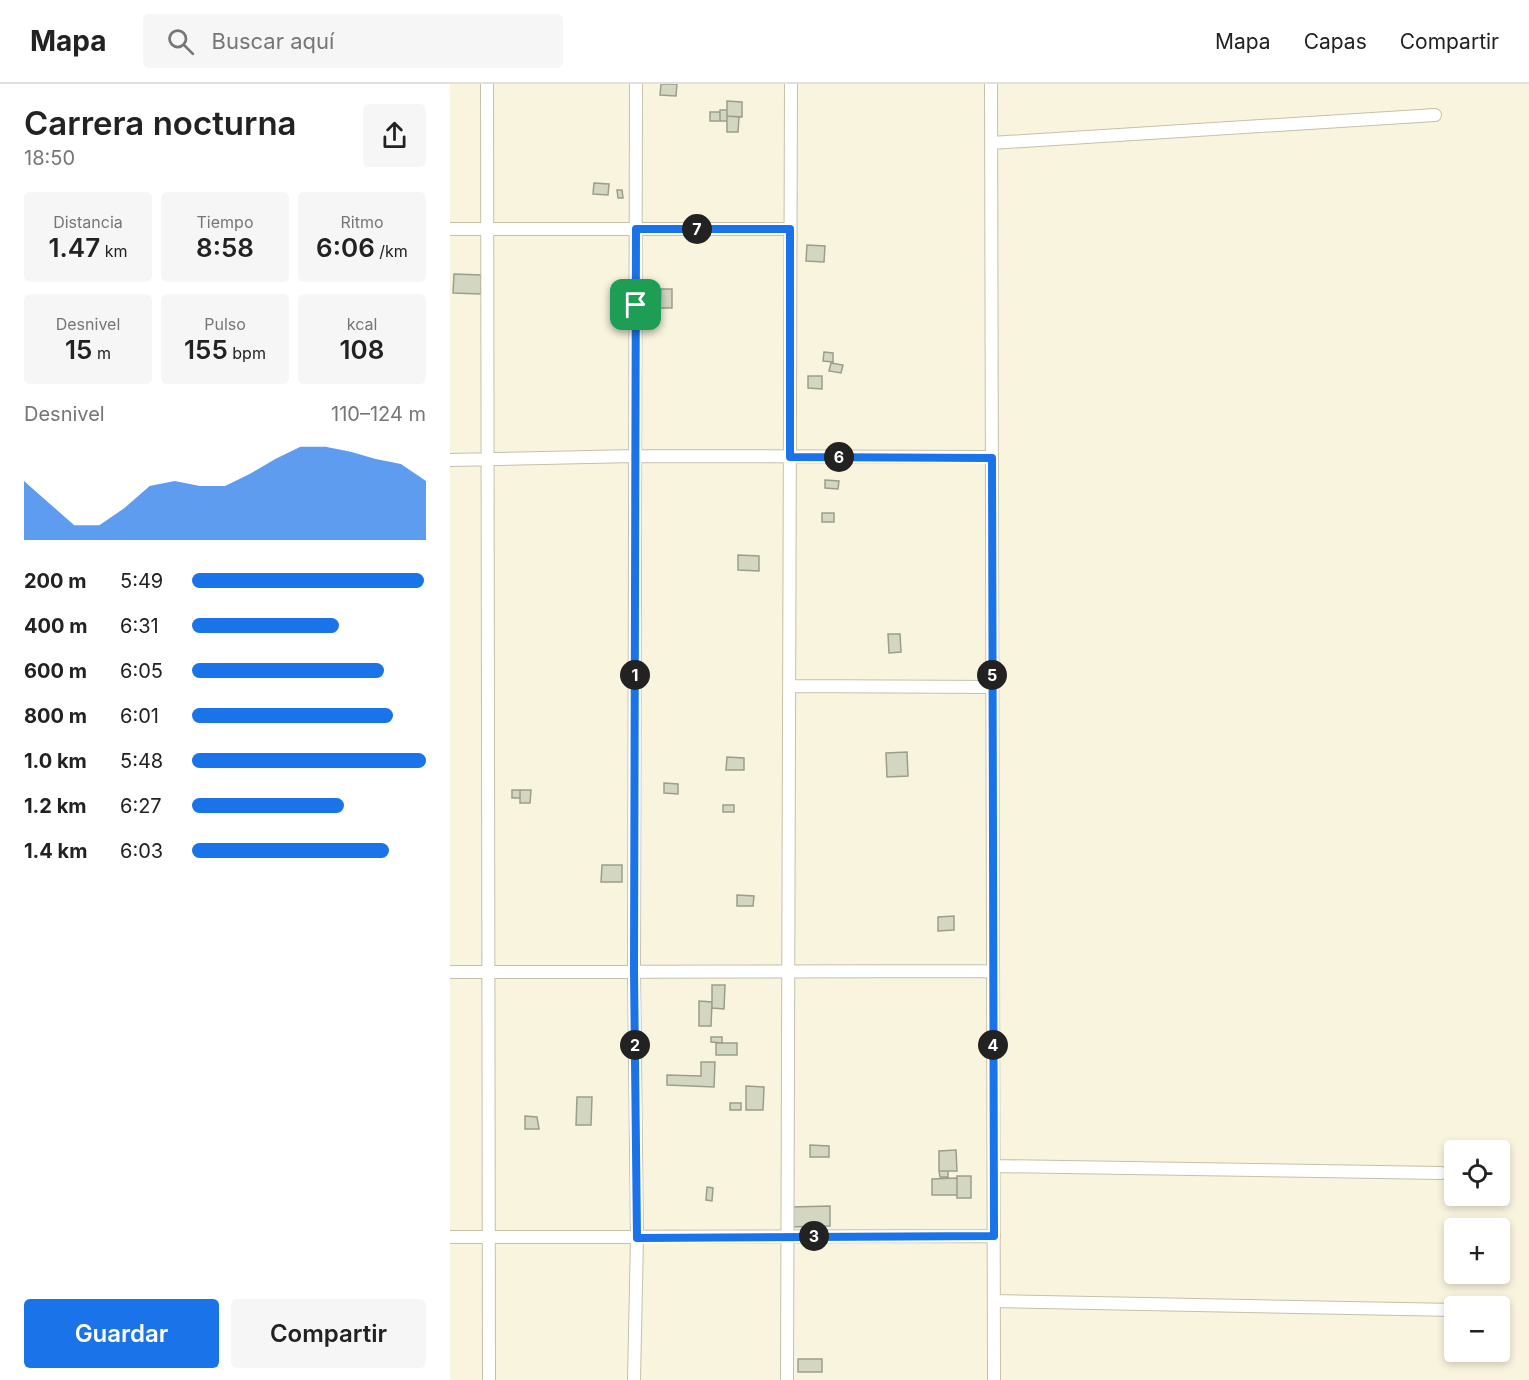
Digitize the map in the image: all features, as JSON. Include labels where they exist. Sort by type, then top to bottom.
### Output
[{"type":"street","points":[[487,84],[489,1380]]},
{"type":"street","points":[[634,1380],[637,1238],[634,970],[636,84]]},
{"type":"street","points":[[787,1380],[791,84]]},
{"type":"street","points":[[991,84],[994,1380]]},
{"type":"street","points":[[991,143],[1436,115]]},
{"type":"street","points":[[450,229],[790,229]]},
{"type":"street","points":[[450,460],[635,456],[992,458]]},
{"type":"street","points":[[789,686],[992,687]]},
{"type":"street","points":[[450,972],[993,971]]},
{"type":"street","points":[[994,1166],[1441,1173]]},
{"type":"street","points":[[450,1237],[994,1236]]},
{"type":"street","points":[[994,1301],[1444,1310]]},
{"type":"building","points":[[661,84],[677,84],[676,96],[660,95]]},
{"type":"building","points":[[727,101],[742,102],[742,117],[727,116]]},
{"type":"building","points":[[720,110],[727,110],[727,121],[720,121]]},
{"type":"building","points":[[710,112],[720,112],[720,121],[710,121]]},
{"type":"building","points":[[727,116],[739,117],[738,132],[727,132]]},
{"type":"building","points":[[594,183],[609,184],[608,195],[593,194]]},
{"type":"building","points":[[617,190],[622,190],[623,198],[618,198]]},
{"type":"building","points":[[807,245],[825,246],[824,262],[806,261]]},
{"type":"building","points":[[454,274],[481,275],[481,294],[453,293]]},
{"type":"building","points":[[661,289],[672,289],[672,308],[660,308]]},
{"type":"building","points":[[824,352],[833,353],[833,362],[823,361]]},
{"type":"building","points":[[831,363],[843,365],[841,373],[829,371]]},
{"type":"building","points":[[808,376],[822,376],[822,389],[808,388]]},
{"type":"building","points":[[825,480],[839,481],[838,489],[825,488]]},
{"type":"building","points":[[822,513],[834,513],[834,522],[822,522]]},
{"type":"building","points":[[738,555],[759,556],[759,571],[738,570]]},
{"type":"building","points":[[888,634],[900,634],[901,652],[889,653]]},
{"type":"building","points":[[907,752],[908,776],[887,777],[886,753]]},
{"type":"building","points":[[727,757],[744,758],[744,770],[726,770]]},
{"type":"building","points":[[664,783],[678,784],[678,794],[664,793]]},
{"type":"building","points":[[512,790],[520,790],[520,798],[512,798]]},
{"type":"building","points":[[520,790],[531,790],[530,803],[520,803]]},
{"type":"building","points":[[723,805],[734,805],[734,812],[723,812]]},
{"type":"building","points":[[602,865],[622,865],[622,882],[601,882]]},
{"type":"building","points":[[737,895],[754,896],[753,906],[737,906]]},
{"type":"building","points":[[954,916],[954,930],[938,931],[938,917]]},
{"type":"building","points":[[712,985],[725,985],[724,1009],[712,1008]]},
{"type":"building","points":[[699,1001],[712,1002],[711,1026],[699,1026]]},
{"type":"building","points":[[711,1037],[722,1037],[722,1043],[711,1042]]},
{"type":"building","points":[[716,1043],[737,1043],[737,1055],[716,1055]]},
{"type":"building","points":[[701,1062],[715,1062],[714,1087],[667,1085],[667,1075],[701,1076]]},
{"type":"building","points":[[746,1086],[764,1087],[763,1110],[746,1110]]},
{"type":"building","points":[[577,1097],[592,1097],[591,1125],[576,1125]]},
{"type":"building","points":[[730,1103],[741,1103],[741,1110],[730,1110]]},
{"type":"building","points":[[525,1116],[537,1117],[539,1129],[525,1129]]},
{"type":"building","points":[[810,1145],[829,1146],[829,1157],[810,1157]]},
{"type":"building","points":[[956,1150],[957,1171],[939,1171],[939,1151]]},
{"type":"building","points":[[939,1171],[948,1171],[948,1177],[940,1177]]},
{"type":"building","points":[[957,1176],[971,1176],[971,1198],[957,1198]]},
{"type":"building","points":[[957,1178],[957,1195],[932,1195],[932,1179]]},
{"type":"building","points":[[707,1187],[713,1188],[712,1201],[706,1200]]},
{"type":"building","points":[[830,1206],[830,1226],[791,1227],[791,1207]]},
{"type":"building","points":[[798,1359],[822,1359],[822,1372],[798,1372]]},
{"type":"route","points":[[636,229],[790,229],[790,457],[992,458],[994,1236],[637,1238],[634,970],[636,305],[636,229]]}]
